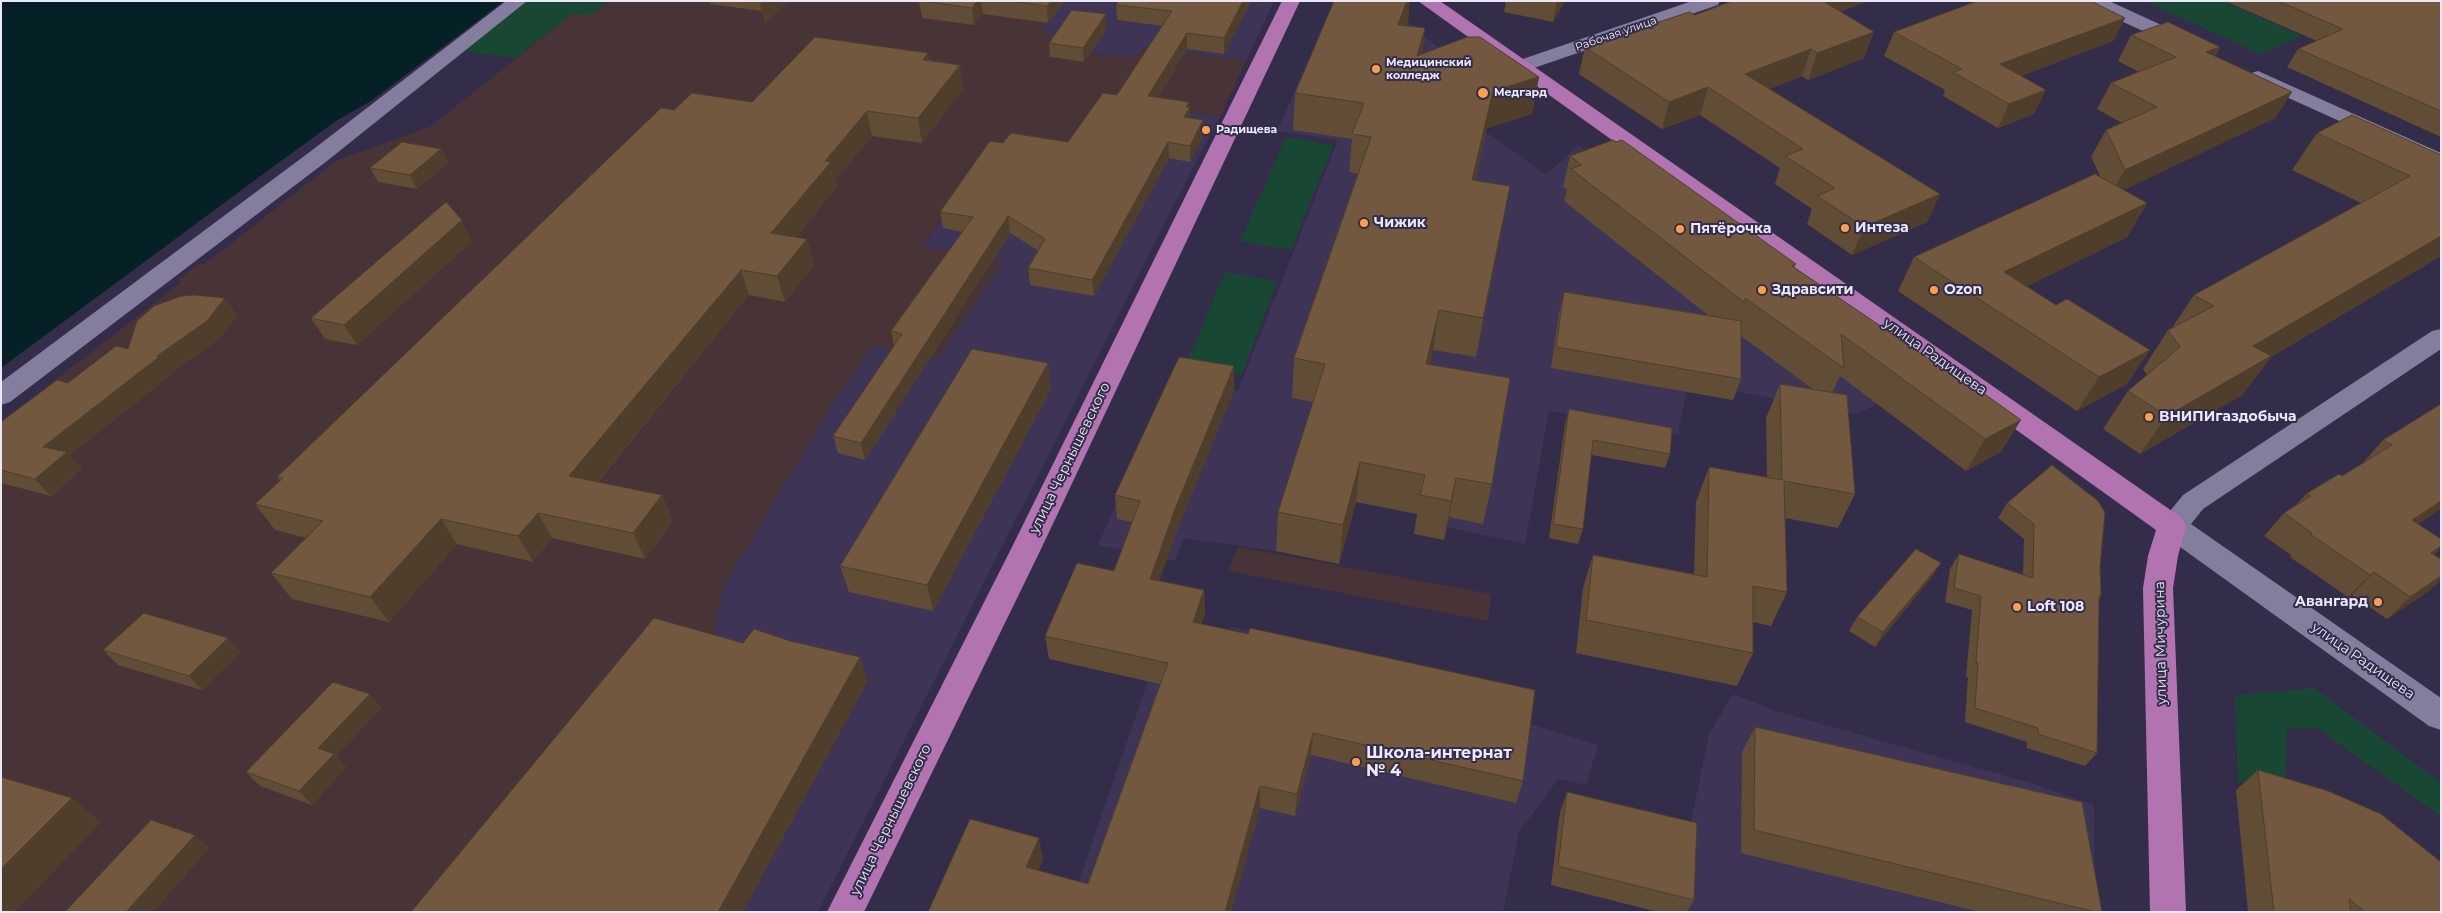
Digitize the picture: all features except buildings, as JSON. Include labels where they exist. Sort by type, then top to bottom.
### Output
[{"type":"main road","name":"улица Чернышевского","points":[[845,912],[1026,549],[1291,1]]},
{"type":"main road","name":"улица Радищева","points":[[1427,1],[2172,526]]},
{"type":"main road","points":[[1409,6],[1464,26]]},
{"type":"main road","name":"улица Мичурина","points":[[2168,912],[2158,588],[2163,556],[2172,526]]},
{"type":"street","points":[[1,396],[319,156],[518,1]]},
{"type":"street","name":"Рабочая улица","points":[[1521,66],[1711,1]]},
{"type":"street","points":[[2093,1],[2201,51]]},
{"type":"street","points":[[2237,67],[2441,161]]},
{"type":"street","name":"улица Мичурина","points":[[2172,526],[2193,502],[2441,337]]},
{"type":"street","name":"улица Радищева","points":[[2172,526],[2441,716]]},
{"type":"shaded area","points":[[1,1],[504,1],[371,101],[336,121],[1,368]]},
{"type":"shaded area","points":[[608,1],[1019,1],[1041,22],[1054,44],[1051,57],[1084,62],[1090,53],[1132,59],[1148,46],[1246,61],[1220,117],[1146,105],[1076,150],[987,156],[921,247],[1003,262],[940,357],[873,346],[836,398],[724,586],[709,655],[640,912],[1,912],[1,422],[182,282],[177,280],[199,264],[205,264],[336,161],[431,126],[572,14],[591,15]]},
{"type":"shaded area","points":[[1019,1],[1274,1],[1246,61],[1148,46],[1133,59],[1091,53],[1084,62],[1050,57]]},
{"type":"shaded area","points":[[1329,12],[1408,22],[1455,62],[1412,124],[1491,135],[1546,175],[1578,145],[1915,384],[1857,414],[1733,391],[1733,400],[1686,392],[1678,435],[1549,411],[1525,544],[1447,527],[1444,540],[1414,534],[1418,514],[1356,502],[1339,564],[1276,551],[1184,538],[1175,561],[1098,545],[1169,379],[1238,391],[1338,140],[1277,131]]},
{"type":"shaded area","points":[[1146,105],[1220,117],[818,912],[640,912],[709,655],[724,586],[836,398],[873,345],[894,348],[961,254],[921,248],[987,156]]},
{"type":"shaded area","points":[[1238,547],[1491,594],[1488,621],[1228,571]]},
{"type":"shaded area","name":"Школа-интернат № 4","points":[[1231,627],[1452,673],[1527,723],[1598,745],[1586,785],[1558,779],[1519,832],[1503,912],[1068,912],[1148,681],[1208,695]]},
{"type":"shaded area","points":[[1733,694],[1776,711],[2031,783],[2094,805],[2095,912],[1684,912],[1687,842],[1709,734]]},
{"type":"green space","points":[[522,1],[608,1],[591,15],[572,14],[515,58],[456,50]]},
{"type":"green space","points":[[2145,1],[2223,1],[2302,36],[2261,54]]},
{"type":"green space","points":[[1286,137],[1333,145],[1291,250],[1240,241]]},
{"type":"green space","points":[[1225,272],[1277,281],[1242,374],[1186,364]]},
{"type":"green space","points":[[2314,688],[2441,783],[2441,813],[2439,815],[2317,728],[2287,728],[2284,793],[2238,781],[2235,695]]},
{"type":"place","name":"Медицинский колледж","points":[[1376,69]]},
{"type":"place","name":"Медгард","points":[[1483,93]]},
{"type":"place","name":"Радищева","points":[[1206,130]]},
{"type":"place","name":"Чижик","points":[[1364,223]]},
{"type":"place","name":"Интеза","points":[[1845,228]]},
{"type":"place","name":"Пятёрочка","points":[[1680,229]]},
{"type":"place","name":"Здравсити","points":[[1762,290]]},
{"type":"place","name":"Ozon","points":[[1934,290]]},
{"type":"place","name":"ВНИПИгаздобыча","points":[[2149,417]]},
{"type":"place","name":"Авангард","points":[[2378,602]]},
{"type":"place","name":"Loft 108","points":[[2017,607]]},
{"type":"place","name":"Школа-интернат № 4","points":[[1356,762]]}]
